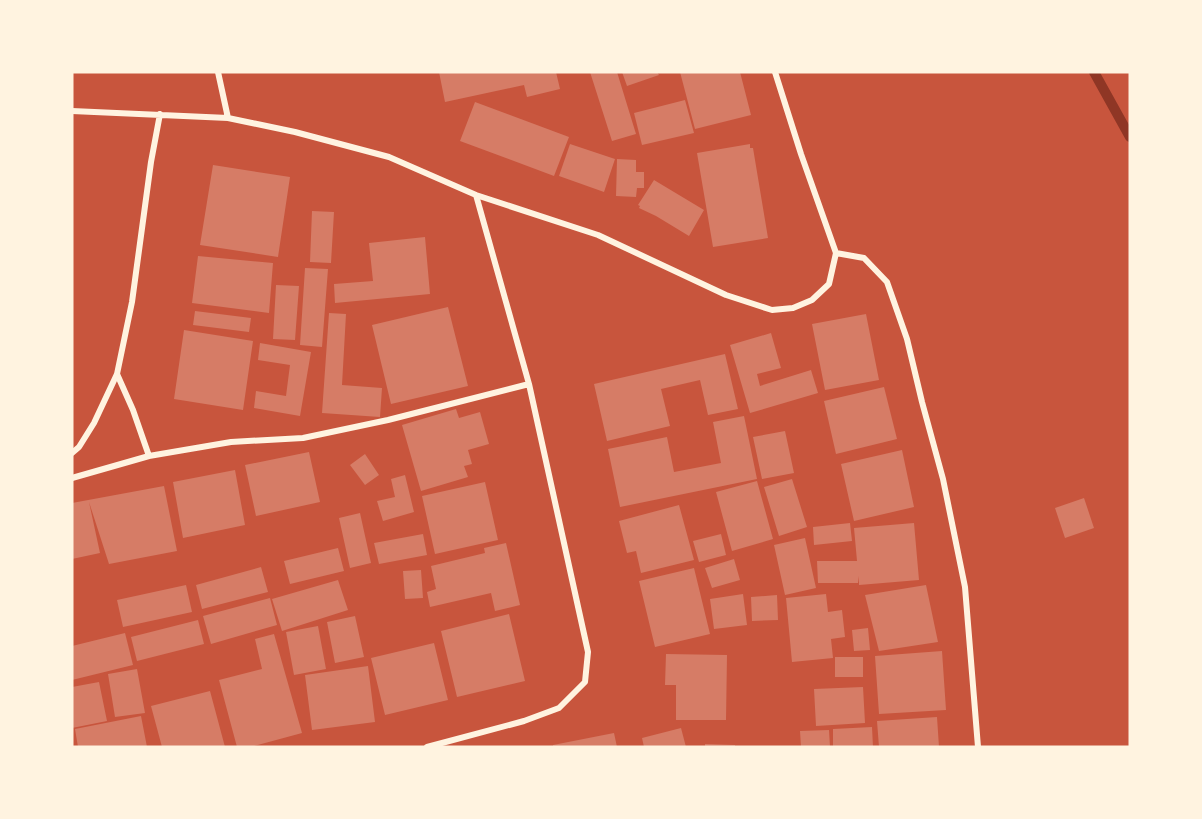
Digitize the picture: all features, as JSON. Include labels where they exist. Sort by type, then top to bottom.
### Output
[{"type":"street","points":[[218,72],[228,118]]},
{"type":"street","points":[[72,111],[228,118],[295,132],[389,158],[476,195],[598,235],[726,295],[772,310],[793,308],[812,300],[829,284],[836,253],[775,72]]},
{"type":"street","points":[[72,453],[79,447],[94,423],[117,374],[132,302],[151,162],[160,114]]},
{"type":"street","points":[[427,747],[524,721],[559,708],[585,682],[588,652],[529,384],[476,195]]},
{"type":"street","points":[[836,253],[864,258],[887,282],[907,339],[943,479],[965,587],[978,747]]},
{"type":"street","points":[[117,374],[133,410],[149,456]]},
{"type":"street","points":[[72,478],[149,456],[231,442],[303,438],[388,420],[529,384]]},
{"type":"building","points":[[439,72],[556,72],[560,89],[527,97],[524,85],[445,102]]},
{"type":"building","points":[[590,72],[617,72],[636,134],[612,141]]},
{"type":"building","points":[[622,72],[657,72],[659,75],[627,86]]},
{"type":"building","points":[[680,72],[740,72],[751,115],[695,129]]},
{"type":"building","points":[[685,100],[694,133],[642,145],[634,113]]},
{"type":"building","points":[[475,102],[569,137],[554,176],[460,141]]},
{"type":"building","points":[[570,144],[615,159],[604,192],[559,176]]},
{"type":"building","points":[[750,144],[750,148],[753,148],[768,238],[713,247],[697,153]]},
{"type":"building","points":[[617,159],[636,160],[636,172],[644,172],[644,188],[637,188],[636,197],[616,196]]},
{"type":"building","points":[[213,165],[290,177],[278,257],[200,245]]},
{"type":"building","points":[[654,180],[704,210],[689,236],[639,208],[638,205]]},
{"type":"building","points":[[312,211],[334,212],[331,263],[310,262]]},
{"type":"building","points":[[425,237],[430,294],[335,303],[334,284],[373,281],[369,243]]},
{"type":"building","points":[[198,256],[273,263],[269,313],[192,303]]},
{"type":"building","points":[[305,268],[328,269],[322,347],[300,345]]},
{"type":"building","points":[[276,285],[299,286],[295,340],[273,339]]},
{"type":"building","points":[[448,307],[468,386],[391,404],[372,325]]},
{"type":"building","points":[[195,311],[251,318],[249,332],[193,325]]},
{"type":"building","points":[[329,313],[346,314],[342,385],[382,388],[380,417],[322,413]]},
{"type":"building","points":[[866,314],[879,380],[825,390],[812,324]]},
{"type":"building","points":[[184,330],[253,341],[243,410],[174,399]]},
{"type":"building","points":[[771,333],[781,368],[757,374],[760,386],[811,370],[818,393],[750,413],[730,345]]},
{"type":"building","points":[[260,343],[311,352],[300,416],[254,408],[256,391],[286,396],[290,365],[258,360]]},
{"type":"building","points":[[725,354],[738,409],[708,415],[700,380],[661,389],[670,426],[607,441],[594,384]]},
{"type":"building","points":[[884,387],[897,439],[836,454],[824,401]]},
{"type":"building","points":[[456,409],[459,418],[480,412],[489,444],[468,450],[472,464],[464,466],[468,477],[421,491],[402,425]]},
{"type":"building","points":[[744,416],[757,479],[620,507],[608,449],[667,437],[674,472],[721,463],[713,422]]},
{"type":"building","points":[[785,431],[794,473],[762,479],[753,437]]},
{"type":"building","points":[[902,450],[914,507],[854,521],[841,464]]},
{"type":"building","points":[[309,452],[320,502],[256,516],[245,465]]},
{"type":"building","points":[[365,454],[379,475],[365,485],[350,465]]},
{"type":"building","points":[[235,470],[245,525],[183,538],[173,482]]},
{"type":"building","points":[[405,475],[414,512],[383,521],[377,501],[395,497],[391,479]]},
{"type":"building","points":[[792,479],[807,527],[779,536],[764,487]]},
{"type":"building","points":[[757,481],[773,539],[732,551],[716,492]]},
{"type":"building","points":[[485,482],[498,540],[435,554],[422,496]]},
{"type":"building","points":[[164,486],[177,551],[109,564],[89,502],[100,553],[72,559],[72,503]]},
{"type":"building","points":[[1084,498],[1094,528],[1065,538],[1055,508]]},
{"type":"building","points":[[679,505],[694,560],[641,573],[636,551],[627,553],[619,521]]},
{"type":"building","points":[[360,513],[371,563],[350,568],[339,518]]},
{"type":"building","points":[[850,523],[852,541],[814,545],[813,527]]},
{"type":"building","points":[[914,523],[919,580],[859,585],[859,576],[858,583],[818,583],[817,561],[857,561],[854,528]]},
{"type":"building","points":[[423,534],[427,555],[379,564],[374,543]]},
{"type":"building","points":[[721,534],[726,555],[699,562],[693,541]]},
{"type":"building","points":[[805,538],[816,588],[785,595],[774,545]]},
{"type":"building","points":[[506,543],[520,605],[495,611],[491,593],[430,607],[427,592],[436,589],[431,566],[485,553],[484,548]]},
{"type":"building","points":[[338,548],[344,571],[290,584],[284,561]]},
{"type":"building","points":[[734,559],[740,580],[712,588],[705,568]]},
{"type":"building","points":[[261,567],[268,592],[202,609],[196,585]]},
{"type":"building","points":[[694,568],[710,634],[655,647],[639,581]]},
{"type":"building","points":[[421,570],[423,598],[405,599],[403,571]]},
{"type":"building","points":[[338,580],[348,610],[282,631],[272,599]]},
{"type":"building","points":[[186,585],[192,612],[123,627],[117,600]]},
{"type":"building","points":[[926,585],[938,642],[879,651],[865,595]]},
{"type":"building","points":[[743,594],[747,625],[714,629],[710,599]]},
{"type":"building","points":[[826,594],[828,612],[842,610],[845,637],[831,639],[833,658],[792,662],[786,598]]},
{"type":"building","points":[[777,595],[778,620],[752,621],[751,597]]},
{"type":"building","points":[[270,598],[277,625],[211,644],[203,616]]},
{"type":"building","points":[[509,614],[525,681],[457,697],[441,631]]},
{"type":"building","points":[[355,616],[364,657],[335,663],[327,622]]},
{"type":"building","points":[[198,620],[204,644],[137,661],[131,637]]},
{"type":"building","points":[[318,626],[326,669],[294,675],[286,632]]},
{"type":"building","points":[[868,628],[870,650],[854,651],[852,630]]},
{"type":"building","points":[[125,633],[133,665],[72,680],[72,646]]},
{"type":"building","points":[[274,634],[302,733],[250,747],[237,747],[219,680],[262,669],[255,639]]},
{"type":"building","points":[[434,643],[448,700],[385,715],[371,658]]},
{"type":"building","points":[[942,651],[946,710],[879,714],[875,656]]},
{"type":"building","points":[[666,654],[727,655],[726,720],[676,720],[676,685],[665,685]]},
{"type":"building","points":[[835,657],[863,657],[863,677],[835,677]]},
{"type":"building","points":[[368,666],[375,722],[312,730],[305,675]]},
{"type":"building","points":[[137,669],[145,713],[115,717],[108,674]]},
{"type":"building","points":[[99,682],[107,721],[72,728],[72,687]]},
{"type":"building","points":[[863,687],[865,723],[816,726],[814,689]]},
{"type":"building","points":[[210,691],[225,747],[162,747],[151,706]]},
{"type":"building","points":[[141,716],[147,747],[78,747],[75,729]]},
{"type":"building","points":[[937,717],[939,747],[879,747],[877,721]]},
{"type":"building","points":[[872,727],[873,747],[833,747],[833,729]]},
{"type":"building","points":[[681,728],[686,747],[644,747],[642,738]]},
{"type":"building","points":[[829,730],[830,747],[801,747],[800,731]]},
{"type":"building","points":[[614,733],[617,747],[553,747],[553,745]]},
{"type":"building","points":[[705,744],[735,745],[735,747],[705,747]]},
{"type":"waterway","points":[[1094,72],[1130,137]]}]
